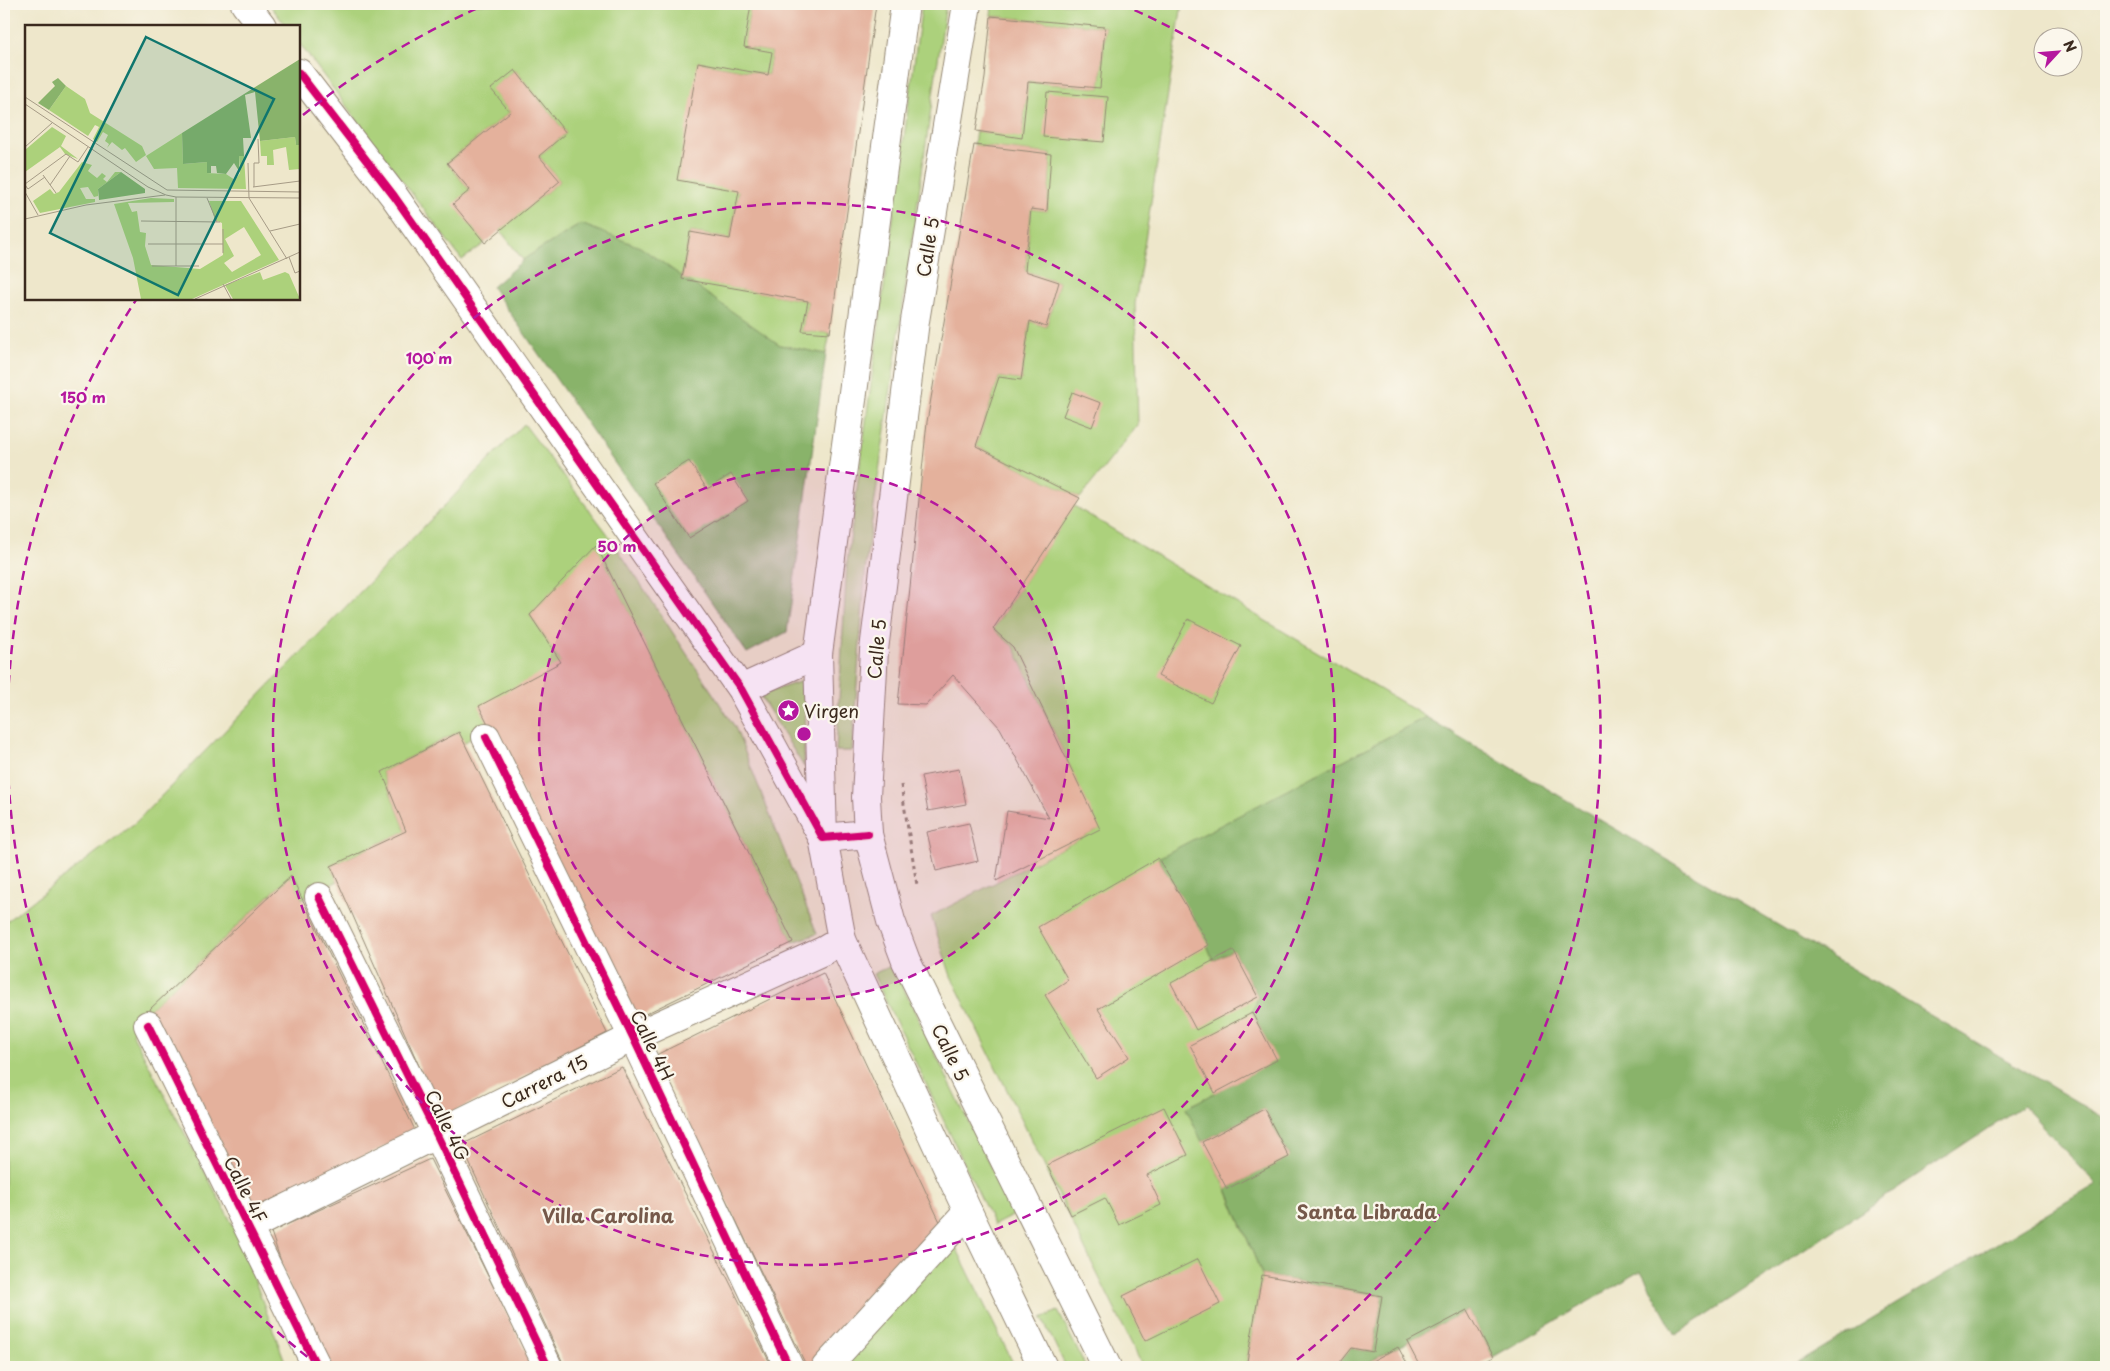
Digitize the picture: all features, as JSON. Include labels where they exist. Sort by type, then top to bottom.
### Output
[{"type":"street","points":[[245,4],[261,25]]},
{"type":"street","points":[[905,4],[818,654],[823,838],[842,940],[968,1212],[1043,1367]]},
{"type":"street","name":"Calle 5","points":[[967,4],[915,321],[874,650],[866,797],[868,834],[891,921],[906,961],[1106,1367]]},
{"type":"street","points":[[300,74],[400,204],[741,689],[823,838]]},
{"type":"street","points":[[741,689],[818,654]]},
{"type":"street","name":"Calle 4H","points":[[486,737],[633,1037],[788,1367]]},
{"type":"street","points":[[823,838],[868,834]]},
{"type":"street","name":"Calle 4G","points":[[319,897],[437,1135],[548,1367]]},
{"type":"street","name":"Carrera 15","points":[[249,1227],[633,1037],[823,951],[842,940]]},
{"type":"street","name":"Calle 4F","points":[[148,1025],[317,1367]]},
{"type":"street","points":[[826,1367],[968,1212]]},
{"type":"path","points":[[901,784],[918,887]]},
{"type":"green space","points":[[269,4],[751,4],[744,47],[772,52],[768,75],[698,62],[739,191],[730,239],[690,232],[682,278],[808,301],[802,331],[830,333],[826,354],[780,345],[581,224],[523,260],[500,230],[560,181],[539,156],[566,133],[515,70],[492,89],[510,112],[447,163],[470,190],[454,204],[485,243],[462,260],[300,44],[300,25],[285,25]]},
{"type":"green space","points":[[922,4],[946,4],[866,562],[852,751],[836,751],[847,563]]},
{"type":"green space","points":[[992,4],[1182,4],[1135,304],[1138,425],[1080,498],[976,446],[999,377],[1021,380],[1030,321],[1046,327],[1059,282],[1025,271],[1031,209],[1047,211],[1051,154],[974,145],[976,131],[1022,137],[1028,82],[1100,88],[1105,27],[991,16]]},
{"type":"green space","points":[[581,224],[640,247],[780,345],[826,354],[787,632],[747,653],[492,287],[527,257]]},
{"type":"green space","points":[[524,424],[607,533],[735,727],[817,934],[793,942],[596,546],[530,615],[561,662],[489,725],[464,743],[458,732],[382,772],[406,831],[331,866],[338,881],[302,899],[290,876],[150,1009],[132,1033],[237,1233],[287,1367],[4,1367],[4,923],[136,822]]},
{"type":"green space","points":[[1074,506],[1426,717],[1159,858],[1209,945],[1214,960],[1233,950],[1258,997],[1277,1060],[1186,1108],[1227,1190],[1262,1275],[1246,1367],[1143,1367],[951,976],[931,916],[1099,829],[1014,647],[993,629]]},
{"type":"green space","points":[[805,680],[804,767],[760,695]]},
{"type":"green space","points":[[1426,717],[2106,1119],[2106,1367],[1791,1367],[2096,1184],[2023,1105],[1676,1335],[1641,1271],[1493,1357],[1468,1310],[1360,1367],[1336,1367],[1351,1348],[1373,1352],[1382,1296],[1262,1275],[1227,1189],[1289,1156],[1264,1109],[1202,1142],[1186,1108],[1276,1060],[1252,1013],[1258,997],[1233,950],[1213,960],[1205,940],[1158,858]]},
{"type":"green space","points":[[892,965],[1014,1215],[994,1225],[873,974]]},
{"type":"green space","points":[[941,1224],[954,1243],[1015,1367],[813,1367]]},
{"type":"green space","points":[[1058,1311],[1086,1367],[1066,1367],[1042,1318]]},
{"type":"building","points":[[751,4],[876,4],[830,333],[802,331],[808,301],[682,279],[690,232],[730,239],[739,191],[677,180],[698,62],[768,75],[772,52],[744,47]]},
{"type":"building","points":[[991,16],[1105,27],[1100,88],[1028,82],[1022,138],[976,131],[985,78]]},
{"type":"building","points":[[515,70],[566,133],[539,156],[560,181],[485,243],[453,204],[470,190],[447,163],[510,112],[491,89]]},
{"type":"building","points":[[1047,92],[1108,97],[1104,142],[1043,137]]},
{"type":"building","points":[[974,145],[1051,154],[1047,211],[1031,209],[1025,271],[1059,282],[1046,327],[1030,321],[1021,380],[999,377],[976,446],[1080,498],[993,629],[1013,647],[1100,829],[996,881],[1007,811],[1049,818],[1000,728],[953,675],[926,705],[898,704],[927,422]]},
{"type":"building","points":[[1072,392],[1101,403],[1092,427],[1063,416]]},
{"type":"building","points":[[689,461],[707,489],[731,474],[748,501],[689,538],[653,483]]},
{"type":"building","points":[[596,545],[793,942],[637,1018],[479,706],[561,662],[530,615]]},
{"type":"building","points":[[1188,619],[1241,646],[1211,703],[1158,676]]},
{"type":"building","points":[[459,732],[607,1033],[442,1118],[331,866],[406,831],[382,772]]},
{"type":"building","points":[[959,769],[966,804],[928,811],[921,776]]},
{"type":"building","points":[[969,823],[978,861],[936,871],[927,832]]},
{"type":"building","points":[[1158,858],[1209,945],[1098,1009],[1129,1057],[1096,1078],[1045,995],[1068,980],[1038,927]]},
{"type":"building","points":[[291,876],[416,1132],[251,1209],[150,1009]]},
{"type":"building","points":[[1233,950],[1258,997],[1196,1030],[1171,983]]},
{"type":"building","points":[[823,973],[941,1224],[812,1367],[807,1367],[656,1055]]},
{"type":"building","points":[[1252,1013],[1277,1060],[1215,1093],[1190,1045]]},
{"type":"building","points":[[622,1067],[772,1367],[565,1367],[461,1145]]},
{"type":"building","points":[[1164,1107],[1188,1155],[1147,1175],[1161,1205],[1119,1225],[1105,1198],[1071,1215],[1047,1165]]},
{"type":"building","points":[[1264,1109],[1289,1157],[1227,1189],[1202,1142]]},
{"type":"building","points":[[430,1159],[533,1367],[317,1367],[271,1232]]},
{"type":"building","points":[[1198,1259],[1220,1304],[1145,1341],[1123,1296]]},
{"type":"building","points":[[1262,1275],[1382,1296],[1373,1352],[1351,1348],[1336,1367],[1246,1367]]},
{"type":"building","points":[[1468,1310],[1493,1357],[1474,1367],[1420,1367],[1407,1342]]},
{"type":"building","points":[[1398,1347],[1409,1367],[1361,1367]]},
{"type":"cycle path","points":[[300,74],[394,196],[741,689],[823,838],[868,834]]},
{"type":"cycle path","points":[[486,737],[633,1037],[789,1367]]},
{"type":"cycle path","points":[[319,897],[437,1135],[548,1367]]},
{"type":"cycle path","points":[[148,1025],[317,1367]]},
{"type":"place","name":"Virgen","points":[[788,710]]},
{"type":"district","name":"Santa Librada","points":[[1367,1211]]},
{"type":"district","name":"Villa Carolina","points":[[608,1215]]}]
